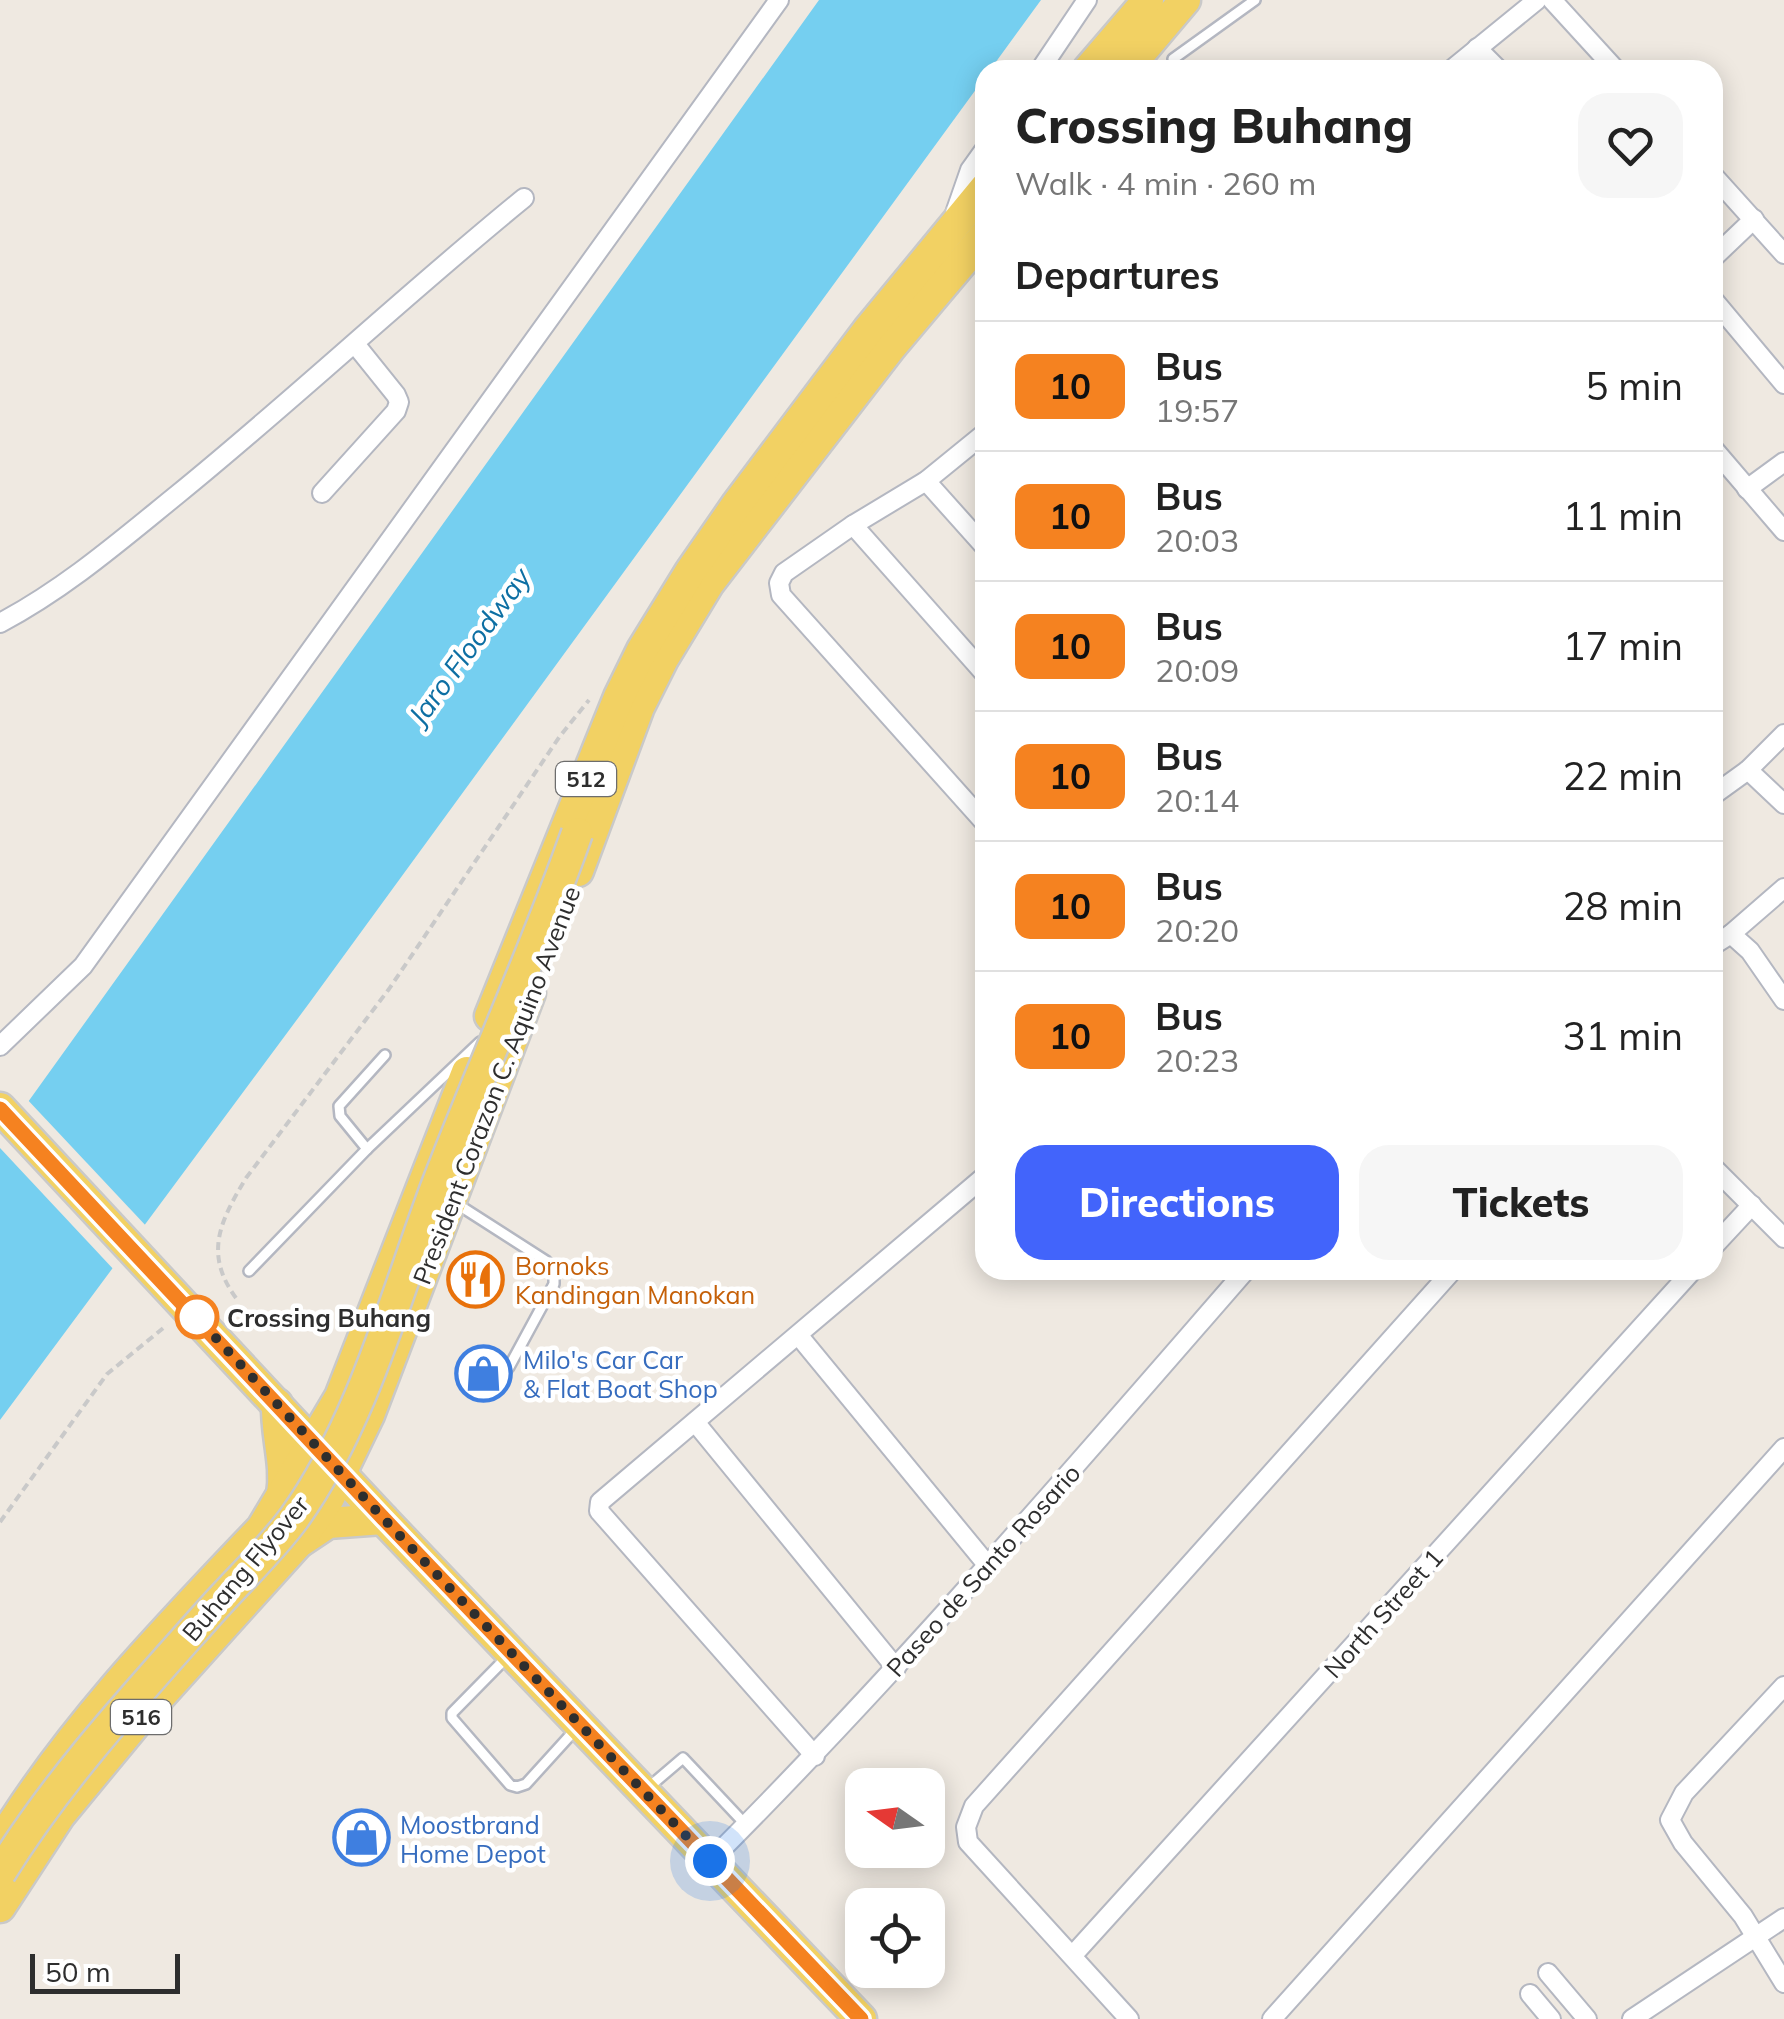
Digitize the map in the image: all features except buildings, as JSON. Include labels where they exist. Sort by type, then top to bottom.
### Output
[{"type":"main road","points":[[1109,60],[1148,0]]},
{"type":"main road","points":[[1112,60],[1186,0]]},
{"type":"main road","name":"President Corazon C. Aquino Avenue","points":[[931,277],[949,228],[975,199]]},
{"type":"main road","name":"President Corazon C. Aquino Avenue","points":[[0,1907],[60,1815],[300,1542],[342,1474],[369,1415],[452,1200],[642,650],[690,572],[858,344],[975,243]]},
{"type":"main road","name":"President Corazon C. Aquino Avenue","points":[[577,833],[595,790]]},
{"type":"main road","name":"President Corazon C. Aquino Avenue","points":[[0,1843],[39,1780],[80,1726],[262,1528],[340,1397],[480,1042],[595,790]]},
{"type":"main road","name":"Buhang Flyover","points":[[0,1873],[68,1774],[292,1520],[320,1477],[356,1400],[577,833]]},
{"type":"main road","points":[[0,1108],[383,1518],[861,2019]]},
{"type":"main road","points":[[273,1399],[322,1396],[339,1387],[352,1364]]},
{"type":"main road","points":[[273,1399],[286,1471],[281,1500]]},
{"type":"main road","points":[[369,1415],[367,1458],[383,1518]]},
{"type":"main road","points":[[300,1542],[328,1524],[383,1518]]},
{"type":"street","points":[[0,1046],[83,966],[779,0]]},
{"type":"street","points":[[1047,60],[1087,0]]},
{"type":"street","points":[[1462,60],[1536,0]]},
{"type":"street","points":[[1552,0],[1607,60]]},
{"type":"street","points":[[1477,48],[1489,60]]},
{"type":"street","points":[[949,228],[975,163]]},
{"type":"street","points":[[1723,186],[1784,254]]},
{"type":"street","points":[[0,623],[61,588],[286,407],[524,198]]},
{"type":"street","points":[[1723,249],[1754,219]]},
{"type":"street","points":[[1723,311],[1784,384]]},
{"type":"street","points":[[322,493],[396,412],[396,394],[355,344]]},
{"type":"street","points":[[975,441],[926,481],[784,573],[779,583],[781,595],[975,812]]},
{"type":"street","points":[[1723,460],[1784,531]]},
{"type":"street","points":[[1747,489],[1784,462]]},
{"type":"street","points":[[926,481],[975,535]]},
{"type":"street","points":[[853,525],[975,663]]},
{"type":"street","points":[[1723,788],[1748,770],[1784,734]]},
{"type":"street","points":[[1748,770],[1784,804]]},
{"type":"street","points":[[1723,939],[1784,888]]},
{"type":"street","points":[[1731,934],[1750,951],[1784,1000]]},
{"type":"street","points":[[1723,1177],[1784,1238]]},
{"type":"street","points":[[815,1756],[599,1510],[606,1495],[975,1185]]},
{"type":"street","points":[[1723,1236],[1752,1205]]},
{"type":"street","name":"Paseo de Santo Rosario","points":[[710,1861],[815,1756],[988,1568],[1235,1280]]},
{"type":"street","points":[[1129,2019],[968,1842],[966,1827],[974,1806],[1445,1280]]},
{"type":"street","name":"North Street 1","points":[[1072,1956],[1684,1280]]},
{"type":"street","points":[[799,1336],[988,1568]]},
{"type":"street","points":[[695,1422],[896,1668]]},
{"type":"street","points":[[1272,2019],[1784,1448]]},
{"type":"street","points":[[1784,1686],[1684,1794],[1670,1820],[1683,1843],[1756,1936],[1784,1983]]},
{"type":"street","points":[[1632,2019],[1784,1918]]},
{"type":"street","points":[[1548,1973],[1587,2019]]},
{"type":"street","points":[[1530,1994],[1551,2019]]},
{"type":"lane","points":[[1173,60],[1254,0]]},
{"type":"lane","points":[[249,1271],[480,1042]]},
{"type":"lane","points":[[368,1149],[340,1116],[339,1106],[385,1055]]},
{"type":"lane","points":[[452,1200],[554,1270],[554,1284],[517,1353],[490,1388]]},
{"type":"lane","points":[[512,1652],[452,1713],[452,1718],[510,1785],[526,1784],[580,1724]]},
{"type":"lane","points":[[644,1792],[683,1758],[746,1825]]},
{"type":"path","points":[[236,1298],[222,1279],[218,1254],[221,1222],[237,1194],[389,990],[560,736],[598,692]]},
{"type":"path","points":[[0,1522],[108,1374],[188,1308]]},
{"type":"water","name":"Jaro Floodway","points":[[819,0],[1041,0],[997,60],[975,60],[975,91],[0,1420],[0,1141]]},
{"type":"pier","points":[[25,1097],[148,1228],[116,1272],[0,1148],[0,1132]]},
{"type":"bus line","name":"10","points":[[0,1109],[861,2019]]},
{"type":"place","name":"Bornoks Kandingan Manokan","points":[[476,1279]]},
{"type":"place","name":"Crossing Buhang","points":[[197,1317]]},
{"type":"place","name":"Milo's Car Car & Flat Boat Shop","points":[[484,1373]]},
{"type":"place","name":"Moostbrand Home Depot","points":[[361,1838]]},
{"type":"route","points":[[197,1317],[188,1308],[710,1861]]}]
